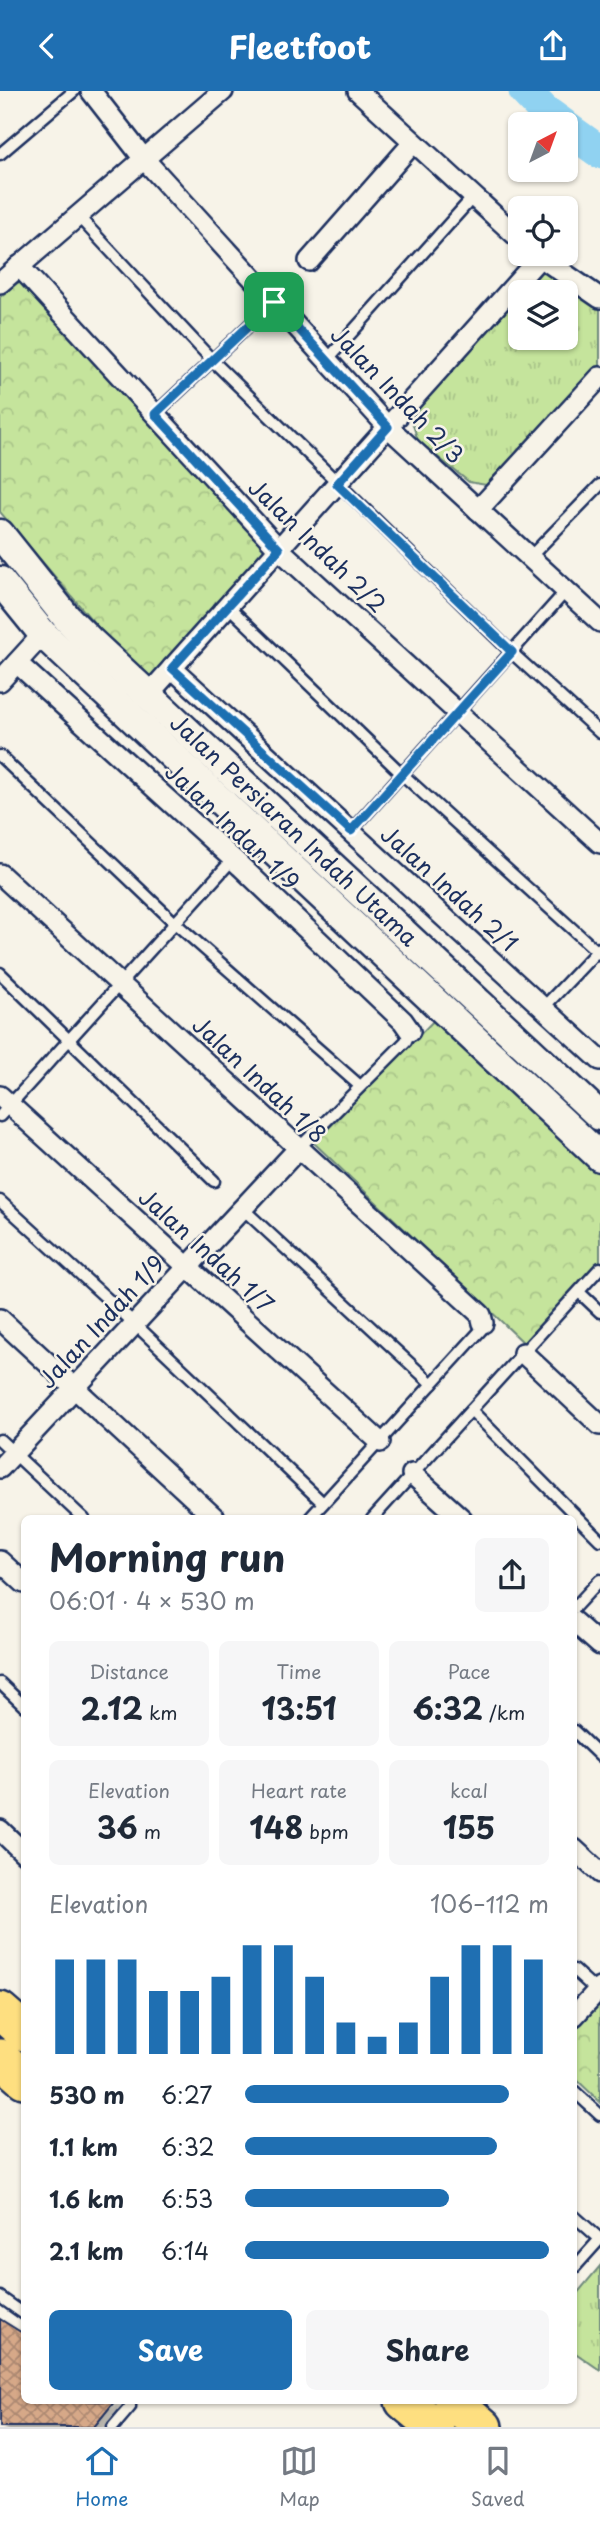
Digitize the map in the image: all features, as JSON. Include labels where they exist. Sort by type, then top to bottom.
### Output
[{"type":"highway","points":[[0,2011],[21,2029]]},
{"type":"highway","points":[[0,2058],[21,2076]]},
{"type":"highway","points":[[408,2404],[435,2427]]},
{"type":"highway","points":[[457,2404],[484,2427]]},
{"type":"main road","name":"Jalan Persiaran Indah Utama","points":[[0,534],[67,618],[89,640],[600,1116]]},
{"type":"main road","name":"Jalan Persiaran Indah Utama","points":[[0,581],[43,634],[600,1157]]},
{"type":"main road","points":[[39,584],[40,603],[47,622],[43,634]]},
{"type":"main road","points":[[43,634],[53,630],[89,640]]},
{"type":"street","name":"Jalan Indah 2/3","points":[[90,91],[144,159],[388,427],[600,622]]},
{"type":"street","points":[[358,91],[508,228]]},
{"type":"street","points":[[0,283],[144,159],[214,94]]},
{"type":"street","points":[[310,261],[413,142]]},
{"type":"street","name":"Jalan Indah 2/2","points":[[19,266],[279,549],[600,843]]},
{"type":"street","points":[[147,696],[529,266]]},
{"type":"street","points":[[553,266],[600,297]]},
{"type":"street","points":[[478,510],[600,377]]},
{"type":"street","points":[[0,681],[43,634]]},
{"type":"street","name":"Jalan Indan 1/9","points":[[17,663],[233,859],[403,1021],[410,1031]]},
{"type":"street","name":"Jalan Indah 2/1","points":[[172,668],[600,1060]]},
{"type":"street","name":"Jalan Indah 1/8","points":[[0,874],[481,1315],[483,1323]]},
{"type":"street","name":"Jalan Indah 1/7","points":[[3,1105],[188,1267],[380,1442]]},
{"type":"street","name":"Jalan Indah 1/9","points":[[0,1468],[7,1447],[75,1388],[298,1149]]},
{"type":"street","points":[[0,1319],[212,1515]]},
{"type":"street","points":[[523,1353],[600,1425]]},
{"type":"street","points":[[412,1474],[457,1515]]},
{"type":"street","points":[[0,1560],[21,1580]]},
{"type":"street","points":[[577,1625],[600,1645]]},
{"type":"street","points":[[0,1830],[21,1848]]},
{"type":"street","points":[[577,1852],[600,1873]]},
{"type":"street","points":[[577,2013],[599,1990]]},
{"type":"lane","points":[[0,154],[74,91]]},
{"type":"lane","points":[[327,360],[473,197]]},
{"type":"lane","points":[[78,216],[212,360],[337,484],[600,733]]},
{"type":"lane","points":[[155,414],[274,302]]},
{"type":"lane","points":[[530,557],[600,485]]},
{"type":"lane","points":[[351,831],[566,591]]},
{"type":"lane","points":[[228,606],[402,774],[599,951],[543,1008]]},
{"type":"lane","points":[[0,756],[175,923],[360,1086]]},
{"type":"lane","points":[[3,1105],[70,1039],[233,859]]},
{"type":"lane","points":[[0,973],[214,1181]]},
{"type":"lane","points":[[298,1149],[407,1041],[410,1031]]},
{"type":"lane","points":[[0,1201],[135,1324],[323,1503]]},
{"type":"lane","points":[[242,1208],[432,1384]]},
{"type":"lane","points":[[376,1515],[600,1268]]},
{"type":"lane","points":[[579,1292],[600,1312]]},
{"type":"lane","points":[[312,1515],[481,1330],[483,1323]]},
{"type":"lane","points":[[471,1410],[575,1515]]},
{"type":"lane","points":[[7,1447],[81,1515]]},
{"type":"lane","points":[[577,1517],[600,1540]]},
{"type":"lane","points":[[577,1605],[600,1580]]},
{"type":"lane","points":[[0,1683],[21,1703]]},
{"type":"lane","points":[[577,1734],[600,1756]]},
{"type":"lane","points":[[577,1972],[599,1990]]},
{"type":"lane","points":[[577,2094],[600,2115]]},
{"type":"lane","points":[[577,2219],[600,2239],[577,2264]]},
{"type":"lane","points":[[0,2297],[21,2312]]},
{"type":"lane","points":[[113,2427],[130,2404]]},
{"type":"green space","points":[[545,268],[563,280],[534,280]]},
{"type":"green space","points":[[20,281],[267,548],[146,684],[0,512],[0,297]]},
{"type":"green space","points":[[578,290],[600,305],[600,367],[486,485],[469,482],[418,441],[410,415],[508,309],[508,350],[578,350]]},
{"type":"green space","points":[[443,1011],[600,1156],[600,1262],[525,1344],[314,1143]]},
{"type":"green space","points":[[600,2004],[600,2102],[577,2080],[577,2028]]},
{"type":"green space","points":[[600,2266],[600,2370],[577,2354],[577,2293]]},
{"type":"building","points":[[0,2319],[21,2332],[21,2404],[113,2404],[94,2427],[0,2427]]},
{"type":"waterway","points":[[525,91],[545,112]]},
{"type":"waterway","points":[[578,136],[600,152]]},
{"type":"route","points":[[274,302],[388,427],[337,484],[512,652],[351,831],[172,668],[279,549],[155,414],[274,302]]}]
